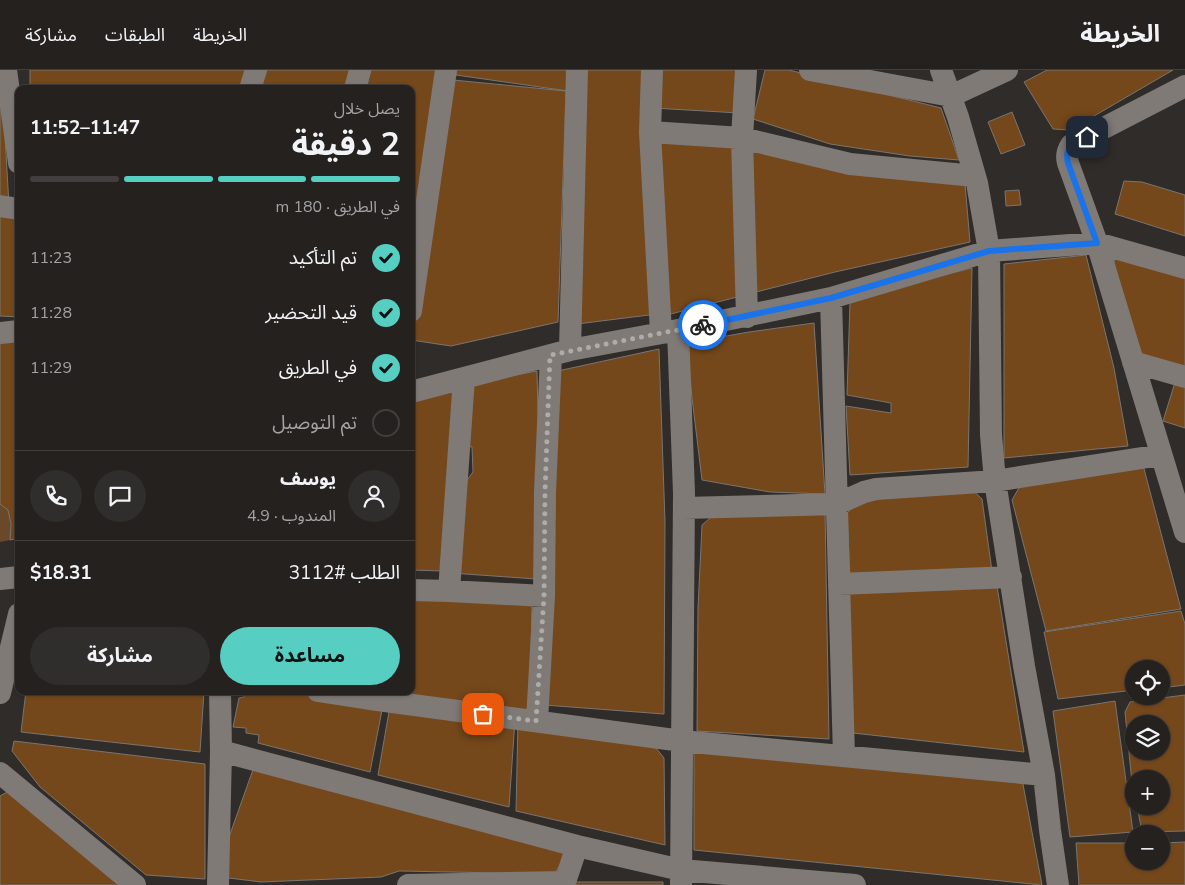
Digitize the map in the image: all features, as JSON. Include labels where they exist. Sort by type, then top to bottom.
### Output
[{"type":"street","points":[[251,85],[256,70]]},
{"type":"street","points":[[356,85],[360,70]]},
{"type":"street","points":[[415,283],[446,70]]},
{"type":"street","points":[[536,721],[544,596],[545,492],[560,353],[578,70]]},
{"type":"street","points":[[652,70],[650,132],[670,332],[684,508],[681,877]]},
{"type":"street","points":[[746,70],[742,138],[747,316]]},
{"type":"street","points":[[810,70],[951,96],[1007,70]]},
{"type":"street","points":[[941,70],[951,96],[975,176],[989,251],[991,435],[995,481],[1024,666],[1044,775],[1058,885]]},
{"type":"street","points":[[4,75],[15,140]]},
{"type":"street","points":[[1185,86],[1071,145],[1066,157],[1097,243],[1185,532]]},
{"type":"street","points":[[650,132],[742,138],[850,164],[975,176]]},
{"type":"street","points":[[0,206],[15,208]]},
{"type":"street","points":[[415,391],[560,353],[831,298],[989,251],[1097,243],[1185,268]]},
{"type":"street","points":[[831,298],[844,756]]},
{"type":"street","points":[[0,333],[15,331]]},
{"type":"street","points":[[1134,362],[1185,377]]},
{"type":"street","points":[[449,591],[464,378]]},
{"type":"street","points":[[684,508],[836,504],[876,489],[995,481],[1162,456]]},
{"type":"street","points":[[0,579],[15,577]]},
{"type":"street","points":[[839,584],[1010,577]]},
{"type":"street","points":[[415,590],[544,596]]},
{"type":"street","points":[[2,679],[15,629]]},
{"type":"street","points":[[218,885],[221,751],[220,695]]},
{"type":"street","points":[[376,696],[682,741],[1044,775]]},
{"type":"street","points":[[221,751],[578,846],[681,877],[855,885]]},
{"type":"street","points":[[0,773],[135,885]]},
{"type":"street","points":[[408,885],[564,884],[578,846]]},
{"type":"shaded area","points":[[0,504],[8,510],[11,524],[10,540],[0,542]]},
{"type":"building","points":[[30,70],[252,70],[248,85],[30,85]]},
{"type":"building","points":[[258,70],[354,70],[350,85],[253,85]]},
{"type":"building","points":[[371,70],[437,70],[415,221],[415,85],[367,85]]},
{"type":"building","points":[[456,70],[569,70],[568,91],[456,75]]},
{"type":"building","points":[[585,70],[646,70],[657,314],[577,324]]},
{"type":"building","points":[[652,70],[737,70],[739,113],[653,108]]},
{"type":"building","points":[[765,70],[789,70],[941,108],[959,160],[910,156],[830,144],[753,119]]},
{"type":"building","points":[[1047,70],[1173,70],[1070,130],[1053,129],[1024,82]]},
{"type":"building","points":[[453,80],[566,91],[558,322],[451,346],[415,341],[415,307]]},
{"type":"building","points":[[0,101],[3,101],[9,206],[0,205]]},
{"type":"building","points":[[1012,112],[1025,145],[1001,154],[988,122]]},
{"type":"building","points":[[655,135],[738,143],[741,296],[663,316]]},
{"type":"building","points":[[752,149],[965,184],[970,242],[835,272],[752,293]]},
{"type":"building","points":[[1124,181],[1142,182],[1185,195],[1185,236],[1115,214]]},
{"type":"building","points":[[1019,190],[1021,205],[1006,206],[1005,191]]},
{"type":"building","points":[[0,211],[15,213],[15,317],[0,316]]},
{"type":"building","points":[[1116,250],[1185,272],[1185,370],[1145,358],[1139,349],[1114,263]]},
{"type":"building","points":[[1086,255],[1114,368],[1128,446],[1004,458],[1004,264]]},
{"type":"building","points":[[972,268],[968,467],[850,475],[846,406],[891,413],[891,403],[847,395],[850,302],[870,293]]},
{"type":"building","points":[[814,323],[825,494],[770,492],[702,480],[687,343]]},
{"type":"building","points":[[0,336],[15,336],[15,539],[10,540],[11,524],[8,510],[0,504]]},
{"type":"building","points":[[659,349],[665,522],[664,714],[544,705],[553,372]]},
{"type":"building","points":[[537,371],[540,503],[536,579],[451,573],[461,488],[473,472],[472,447],[467,446],[469,384]]},
{"type":"building","points":[[1176,379],[1185,382],[1185,428],[1163,421]]},
{"type":"building","points":[[457,390],[442,571],[415,570],[415,401]]},
{"type":"building","points":[[1143,465],[1181,609],[1046,631],[1012,500],[1020,486]]},
{"type":"building","points":[[969,487],[982,499],[992,571],[850,579],[847,513],[862,497]]},
{"type":"building","points":[[825,512],[829,739],[697,731],[698,608],[702,525],[716,513]]},
{"type":"building","points":[[996,580],[1024,752],[853,733],[846,588]]},
{"type":"building","points":[[415,597],[532,602],[531,662],[527,714],[409,695],[415,695]]},
{"type":"building","points":[[1181,611],[1185,624],[1185,685],[1170,687],[1170,660],[1125,660],[1125,691],[1058,699],[1044,632]]},
{"type":"building","points":[[26,695],[204,695],[200,752],[21,732]]},
{"type":"building","points":[[244,695],[314,695],[383,705],[370,772],[258,743],[259,735],[246,733],[246,728],[233,727],[239,698],[244,697]]},
{"type":"building","points":[[1185,695],[1185,831],[1170,831],[1170,825],[1141,825],[1139,815],[1170,815],[1170,770],[1131,770],[1130,760],[1170,760],[1170,715],[1125,715],[1128,705],[1170,705],[1170,697]]},
{"type":"building","points":[[1115,701],[1125,774],[1125,815],[1131,815],[1132,825],[1125,825],[1125,833],[1070,837],[1053,711]]},
{"type":"building","points":[[390,706],[515,720],[509,807],[378,775]]},
{"type":"building","points":[[518,721],[656,748],[664,758],[665,845],[516,811]]},
{"type":"building","points":[[14,741],[205,764],[205,879],[146,875],[40,787],[12,751]]},
{"type":"building","points":[[694,746],[1022,779],[1042,885],[694,850]]},
{"type":"building","points":[[255,764],[568,845],[565,858],[554,874],[399,871],[381,877],[261,882],[221,877],[224,851]]},
{"type":"building","points":[[9,791],[125,885],[0,885],[0,796]]},
{"type":"building","points":[[1185,842],[1185,885],[1079,885],[1076,843],[1125,843],[1125,870],[1170,870],[1170,843]]},
{"type":"building","points":[[570,882],[663,882],[663,885],[570,885]]},
{"type":"way so far","points":[[483,714],[536,721],[544,596],[545,492],[550,355],[703,325]]},
{"type":"route","points":[[703,325],[831,298],[989,251],[1097,243],[1066,157],[1071,145],[1087,137]]}]
